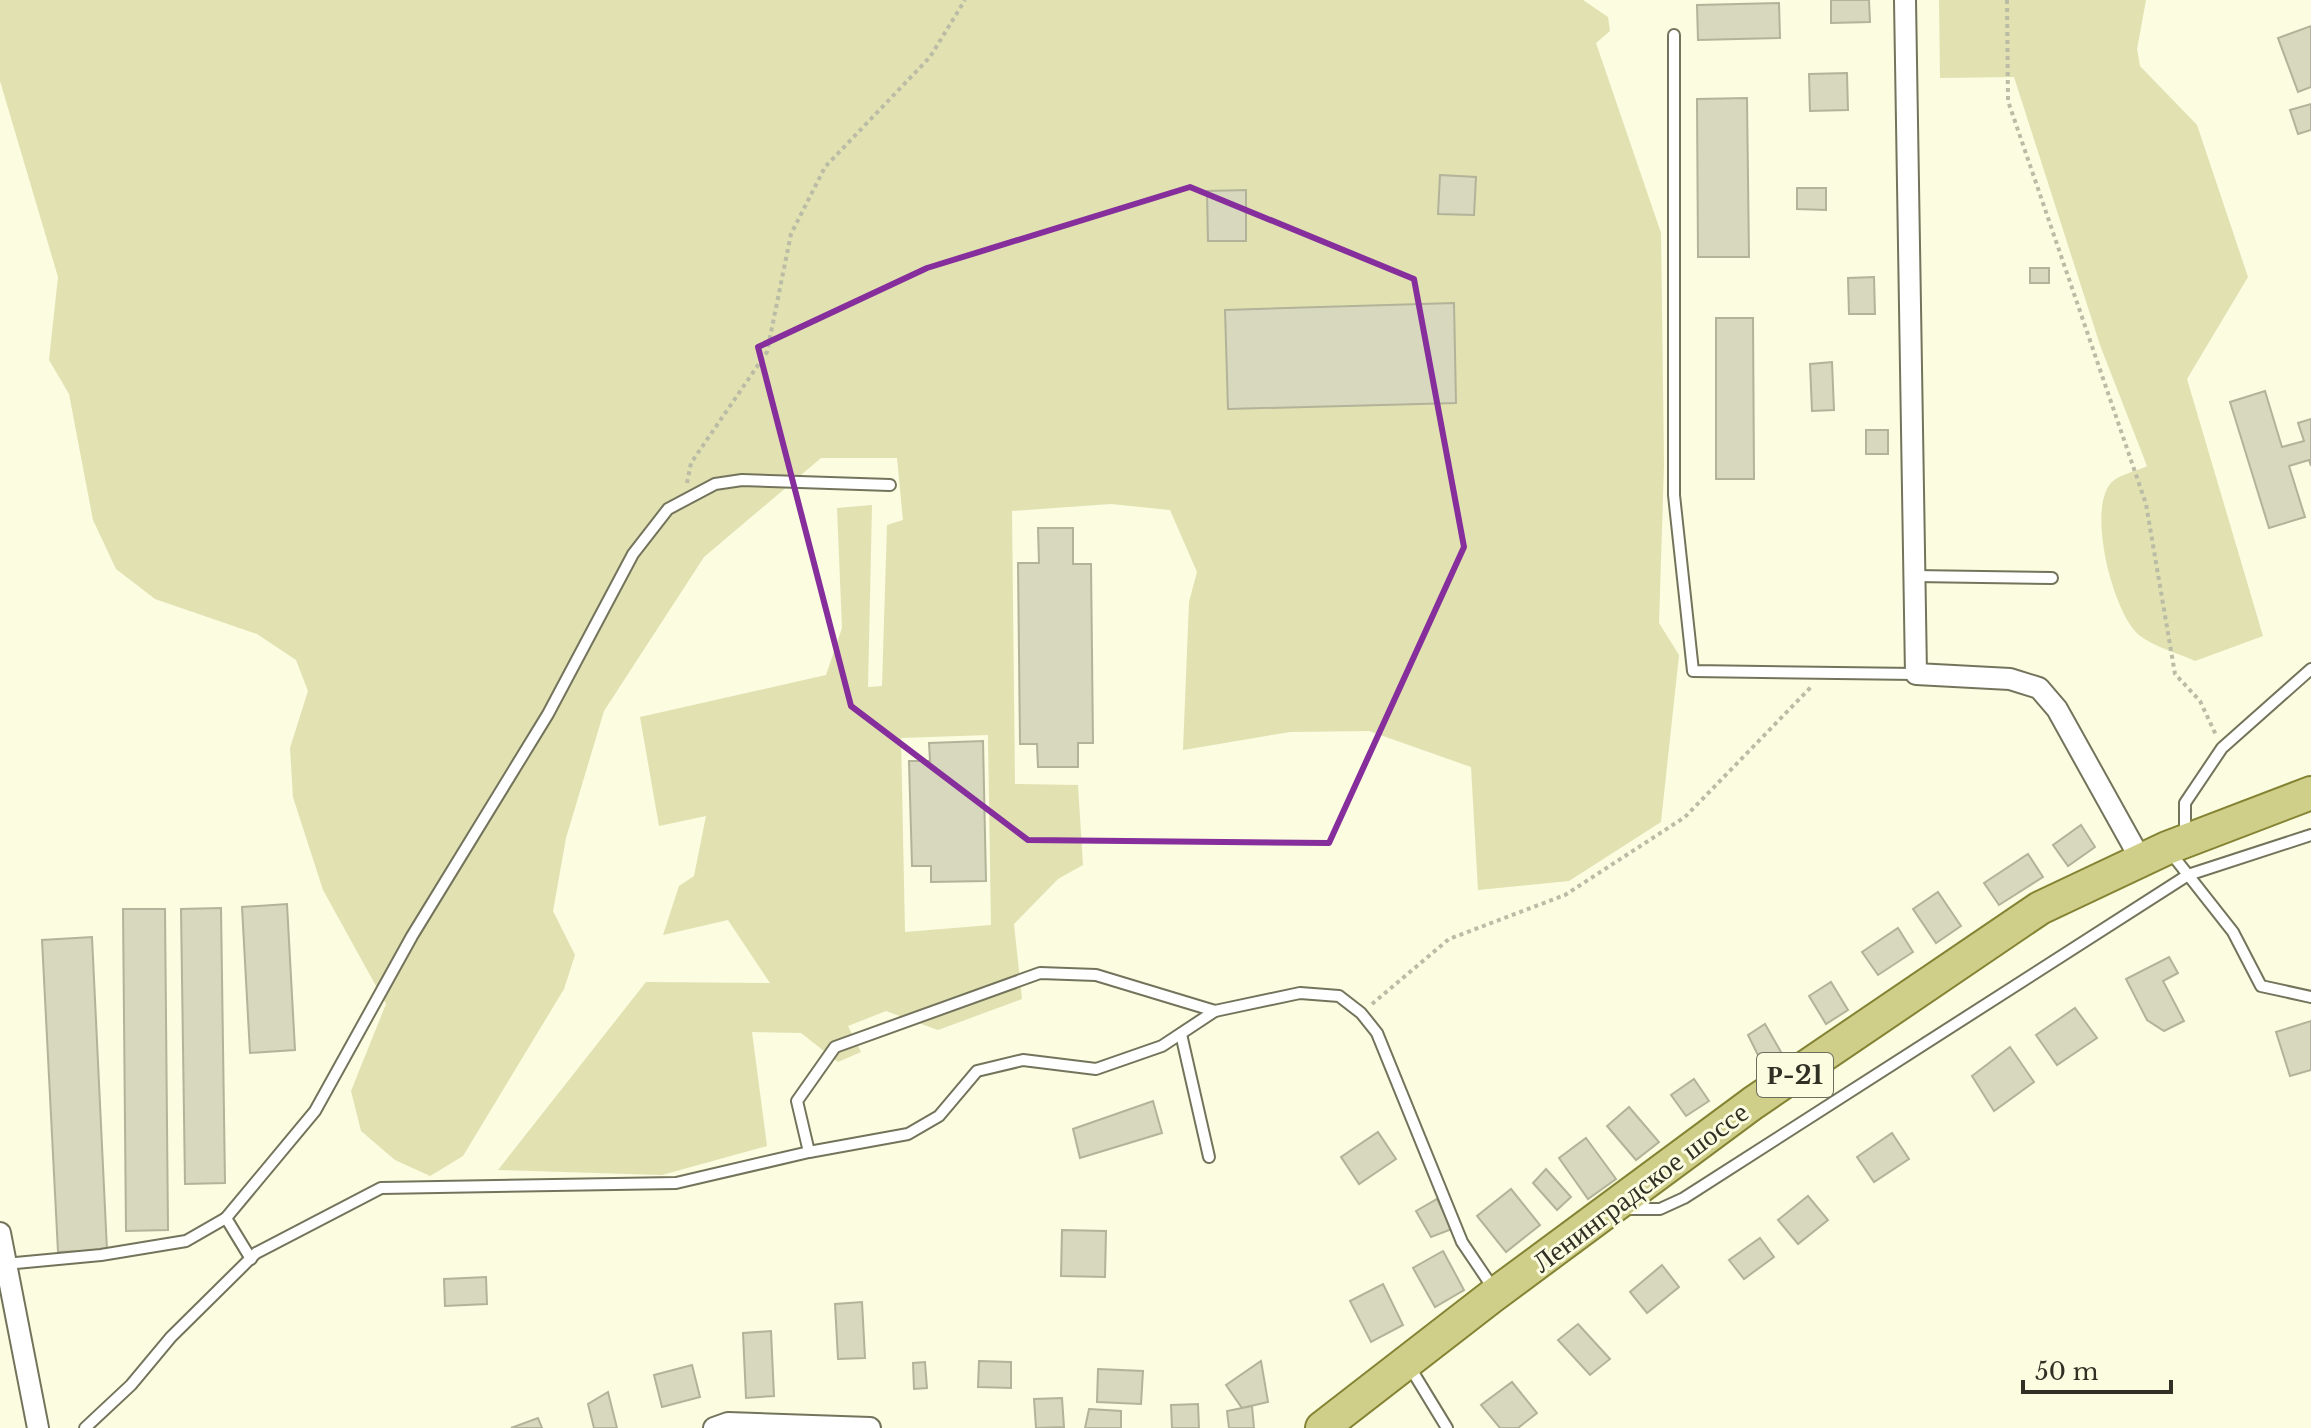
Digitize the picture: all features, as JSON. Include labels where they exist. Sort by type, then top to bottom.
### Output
[{"type":"main road","name":"Ленинградское шоссе","points":[[1322,1428],[1497,1293],[1753,1103],[2040,908],[2164,850],[2311,793]]},
{"type":"street","points":[[1905,0],[1916,674],[2010,679],[2039,688],[2164,850]]},
{"type":"street","points":[[0,1233],[3,1263],[38,1428]]},
{"type":"street","points":[[714,1428],[728,1423],[870,1428]]},
{"type":"lane","points":[[1674,35],[1674,495],[1693,671],[1916,674]]},
{"type":"lane","points":[[3,1263],[101,1255],[186,1241],[226,1218],[315,1111],[412,936],[548,714],[633,554],[668,509],[715,484],[742,480],[890,485]]},
{"type":"lane","points":[[1914,576],[2052,578]]},
{"type":"lane","points":[[2311,669],[2222,748],[2185,803],[2164,850],[2233,932],[2261,986],[2311,997]]},
{"type":"lane","points":[[1610,1209],[1660,1209],[1684,1198],[2188,875],[2311,835]]},
{"type":"lane","points":[[809,1152],[797,1101],[835,1047],[1011,983],[1040,973],[1096,975],[1215,1011]]},
{"type":"lane","points":[[85,1428],[131,1385],[171,1337],[251,1259],[381,1188],[676,1183],[809,1152],[908,1134],[939,1116],[977,1071],[1023,1060],[1096,1069],[1162,1046],[1215,1011],[1300,993],[1339,996],[1361,1013],[1377,1033],[1462,1242],[1497,1293]]},
{"type":"lane","points":[[1181,1034],[1209,1157]]},
{"type":"lane","points":[[226,1218],[251,1259]]},
{"type":"lane","points":[[1407,1363],[1447,1428]]},
{"type":"path","points":[[685,498],[691,463],[767,352],[791,234],[825,167],[930,57],[965,0]]},
{"type":"path","points":[[2007,0],[2008,101],[2146,504],[2175,674],[2200,701],[2222,748]]},
{"type":"path","points":[[1361,1013],[1449,939],[1565,895],[1685,817],[1825,673]]},
{"type":"highlighted area","points":[[1190,187],[1414,279],[1464,547],[1329,843],[1028,840],[851,706],[758,347],[927,268]]},
{"type":"green space","points":[[0,0],[1583,0],[1608,17],[1610,31],[1596,43],[1661,233],[1664,465],[1659,623],[1679,655],[1661,822],[1569,881],[1478,890],[1471,767],[1369,731],[1290,732],[1183,750],[1189,602],[1197,572],[1170,510],[1111,504],[1012,511],[1015,784],[1078,785],[1083,865],[1058,879],[1014,924],[1022,999],[938,1030],[886,1011],[848,1026],[861,1052],[838,1062],[801,1033],[752,1032],[767,1146],[662,1175],[498,1170],[646,982],[770,983],[728,920],[663,935],[679,886],[694,876],[706,816],[659,826],[640,717],[826,675],[842,628],[837,508],[872,505],[868,687],[882,686],[887,525],[903,520],[897,458],[821,458],[704,557],[604,711],[566,838],[553,911],[575,955],[564,989],[463,1156],[430,1176],[395,1160],[361,1131],[351,1091],[386,1004],[323,890],[293,797],[290,748],[308,691],[296,660],[257,634],[155,599],[116,569],[93,520],[69,394],[49,360],[58,277],[0,81]],"holes":[[[988,735],[991,925],[905,932],[901,738]]]},
{"type":"green space","points":[[1939,0],[2146,0],[2137,49],[2140,66],[2197,125],[2248,277],[2187,379],[2263,636],[2195,661],[2145,639],[2129,623],[2112,583],[2106,559],[2102,512],[2105,494],[2113,481],[2147,466],[2100,345],[2014,77],[1940,78]]},
{"type":"building","points":[[1831,0],[1869,0],[1870,22],[1831,23]]},
{"type":"building","points":[[1779,3],[1780,38],[1698,40],[1697,5]]},
{"type":"building","points":[[2311,26],[2311,87],[2298,92],[2278,38]]},
{"type":"building","points":[[1847,73],[1848,110],[1810,111],[1809,74]]},
{"type":"building","points":[[1747,98],[1749,257],[1698,257],[1697,99]]},
{"type":"building","points":[[2311,104],[2311,130],[2298,134],[2290,110]]},
{"type":"building","points":[[1440,175],[1476,177],[1474,215],[1438,214]]},
{"type":"building","points":[[1797,188],[1826,188],[1826,210],[1797,209]]},
{"type":"building","points":[[1246,190],[1246,241],[1208,241],[1207,191]]},
{"type":"building","points":[[2030,268],[2049,268],[2049,283],[2030,283]]},
{"type":"building","points":[[1874,277],[1875,314],[1849,314],[1848,278]]},
{"type":"building","points":[[1454,303],[1456,403],[1228,409],[1225,310]]},
{"type":"building","points":[[1716,318],[1753,318],[1754,479],[1716,479]]},
{"type":"building","points":[[1832,362],[1834,410],[1812,411],[1810,364]]},
{"type":"building","points":[[2265,391],[2282,447],[2304,441],[2298,423],[2311,419],[2311,466],[2309,460],[2289,466],[2305,517],[2269,528],[2230,402]]},
{"type":"building","points":[[1866,430],[1888,430],[1888,454],[1866,454]]},
{"type":"building","points":[[1038,528],[1073,528],[1073,564],[1091,564],[1093,743],[1078,743],[1078,767],[1038,767],[1037,744],[1020,744],[1018,563],[1039,563]]},
{"type":"building","points":[[983,741],[986,881],[931,882],[931,866],[912,866],[909,761],[930,761],[929,743]]},
{"type":"building","points":[[2081,825],[2095,847],[2068,866],[2053,845]]},
{"type":"building","points":[[2028,854],[2043,877],[1999,905],[1984,883]]},
{"type":"building","points":[[1938,892],[1961,926],[1936,943],[1913,909]]},
{"type":"building","points":[[287,904],[295,1050],[250,1053],[242,907]]},
{"type":"building","points":[[221,908],[225,1183],[185,1184],[181,909]]},
{"type":"building","points":[[123,909],[165,909],[168,1230],[126,1231]]},
{"type":"building","points":[[1898,928],[1913,952],[1878,975],[1862,952]]},
{"type":"building","points":[[92,937],[107,1250],[58,1252],[42,940]]},
{"type":"building","points":[[2169,957],[2178,973],[2163,981],[2184,1021],[2164,1031],[2147,1020],[2126,979]]},
{"type":"building","points":[[1831,982],[1848,1010],[1826,1024],[1809,996]]},
{"type":"building","points":[[2075,1008],[2097,1038],[2057,1065],[2036,1035]]},
{"type":"building","points":[[2311,1021],[2311,1070],[2290,1076],[2276,1032]]},
{"type":"building","points":[[1765,1024],[1781,1052],[1762,1063],[1748,1035]]},
{"type":"building","points":[[2010,1047],[2034,1082],[1994,1111],[1972,1076]]},
{"type":"building","points":[[1694,1079],[1709,1101],[1686,1116],[1671,1095]]},
{"type":"building","points":[[1153,1101],[1162,1133],[1080,1158],[1073,1129]]},
{"type":"building","points":[[1629,1107],[1659,1142],[1636,1160],[1607,1126]]},
{"type":"building","points":[[1378,1132],[1396,1159],[1359,1184],[1341,1157]]},
{"type":"building","points":[[1892,1133],[1909,1159],[1874,1182],[1857,1157]]},
{"type":"building","points":[[1586,1138],[1616,1179],[1588,1199],[1559,1158]]},
{"type":"building","points":[[1546,1169],[1571,1197],[1557,1210],[1533,1183]]},
{"type":"building","points":[[1511,1189],[1540,1225],[1506,1252],[1477,1216]]},
{"type":"building","points":[[1808,1196],[1828,1220],[1798,1244],[1778,1220]]},
{"type":"building","points":[[1437,1199],[1452,1229],[1431,1237],[1416,1211]]},
{"type":"building","points":[[1062,1230],[1106,1231],[1105,1277],[1061,1276]]},
{"type":"building","points":[[1760,1238],[1774,1257],[1744,1279],[1729,1260]]},
{"type":"building","points":[[1443,1251],[1464,1290],[1435,1307],[1413,1268]]},
{"type":"building","points":[[1662,1265],[1679,1287],[1647,1313],[1630,1292]]},
{"type":"building","points":[[486,1277],[487,1304],[445,1306],[444,1279]]},
{"type":"building","points":[[1383,1284],[1403,1325],[1371,1342],[1350,1301]]},
{"type":"building","points":[[862,1302],[865,1358],[838,1359],[835,1304]]},
{"type":"building","points":[[1578,1324],[1610,1359],[1590,1375],[1558,1340]]},
{"type":"building","points":[[771,1331],[774,1396],[746,1398],[743,1333]]},
{"type":"building","points":[[979,1361],[1011,1362],[1011,1388],[978,1387]]},
{"type":"building","points":[[1261,1361],[1268,1402],[1242,1408],[1226,1385]]},
{"type":"building","points":[[925,1362],[927,1388],[914,1389],[913,1363]]},
{"type":"building","points":[[692,1365],[700,1397],[662,1407],[654,1375]]},
{"type":"building","points":[[1098,1369],[1143,1371],[1141,1404],[1097,1402]]},
{"type":"building","points":[[1512,1382],[1537,1413],[1518,1428],[1500,1428],[1481,1405]]},
{"type":"building","points":[[608,1392],[617,1428],[594,1428],[588,1404]]},
{"type":"building","points":[[1062,1398],[1064,1427],[1036,1428],[1034,1399]]},
{"type":"building","points":[[1198,1404],[1199,1428],[1172,1428],[1171,1405]]},
{"type":"building","points":[[1252,1406],[1254,1428],[1229,1428],[1227,1411]]},
{"type":"building","points":[[1089,1409],[1121,1411],[1121,1428],[1085,1428]]},
{"type":"building","points":[[538,1418],[542,1428],[511,1428]]}]
